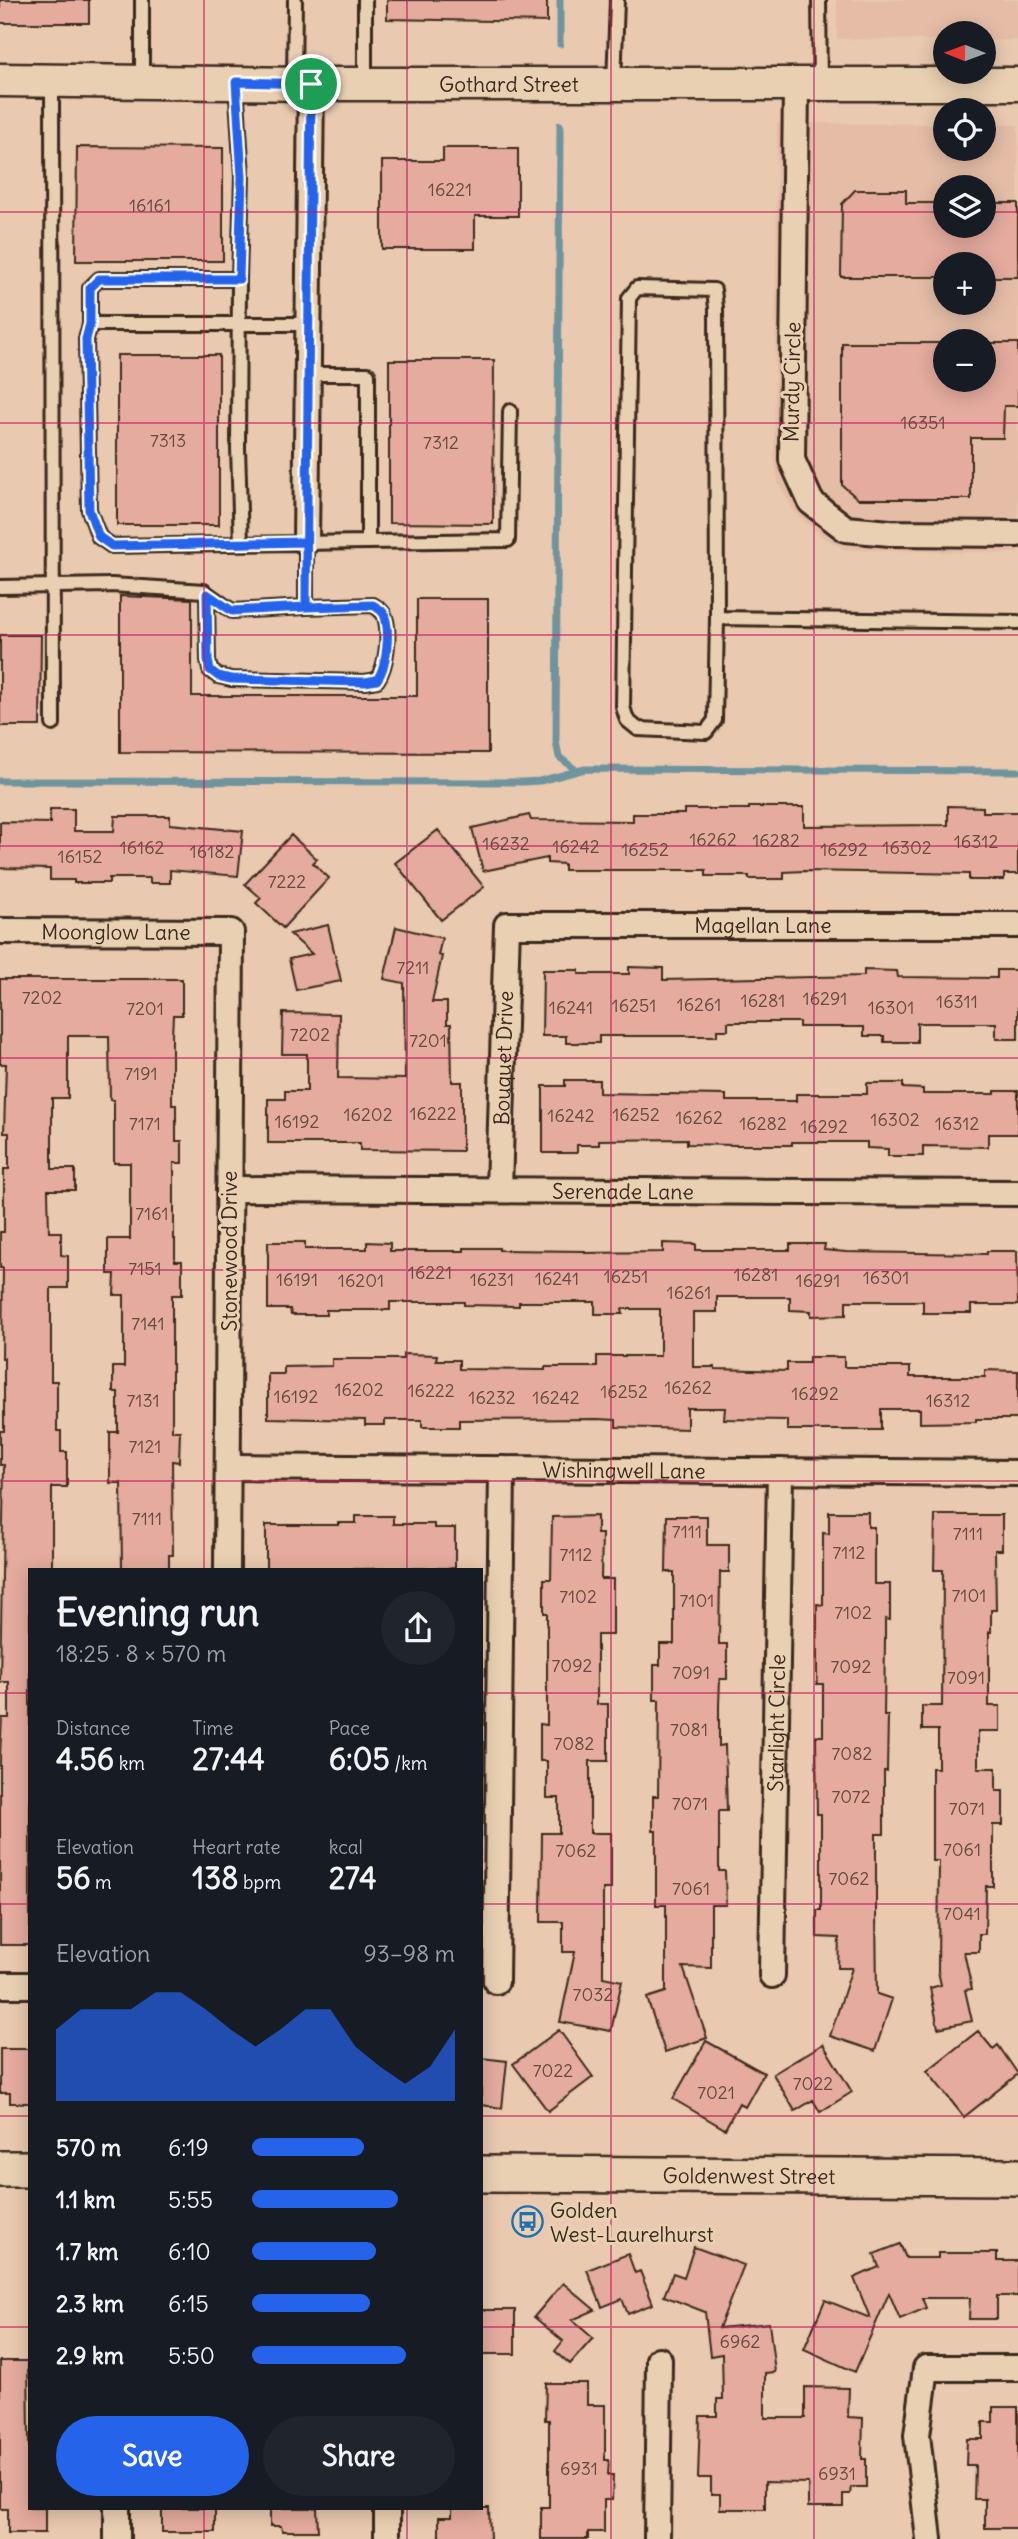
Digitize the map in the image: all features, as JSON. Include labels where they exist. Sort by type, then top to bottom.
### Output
[{"type":"main road","points":[[0,2169],[28,2169]]},
{"type":"main road","name":"Goldenwest Street","points":[[483,2174],[1018,2177]]},
{"type":"street","name":"Gothard Street","points":[[0,80],[303,84],[1018,84]]},
{"type":"street","points":[[303,84],[308,324],[306,542]]},
{"type":"street","name":"Murdy Circle","points":[[808,84],[792,460],[811,502],[846,530],[1018,534]]},
{"type":"street","name":"Magellan Lane","points":[[507,925],[1018,925]]},
{"type":"street","name":"Bouquet Drive","points":[[499,1189],[507,925]]},
{"type":"street","name":"Moonglow Lane","points":[[0,931],[231,932]]},
{"type":"street","name":"Stonewood Drive","points":[[227,1568],[231,932]]},
{"type":"street","name":"Serenade Lane","points":[[229,1189],[1018,1193]]},
{"type":"street","name":"Wishingwell Lane","points":[[228,1467],[1018,1473]]},
{"type":"street","points":[[496,1981],[502,1469]]},
{"type":"street","name":"Starlight Circle","points":[[772,1975],[780,1471]]},
{"type":"street","points":[[0,1985],[28,1985]]},
{"type":"street","points":[[657,2539],[659,2360]]},
{"type":"street","points":[[929,2539],[917,2435],[926,2368],[1018,2368]]},
{"type":"street","points":[[117,2510],[117,2539]]},
{"type":"street","points":[[387,2510],[387,2539]]},
{"type":"lane","points":[[142,0],[142,82]]},
{"type":"lane","points":[[295,0],[303,84]]},
{"type":"lane","points":[[365,0],[365,84]]},
{"type":"lane","points":[[614,84],[617,0]]},
{"type":"lane","points":[[808,84],[819,0]]},
{"type":"lane","points":[[52,81],[53,724]]},
{"type":"lane","points":[[236,82],[242,177],[238,448],[241,544]]},
{"type":"lane","points":[[239,279],[99,279],[90,288],[90,324],[86,339],[89,510],[99,537],[112,546],[508,540],[510,411]]},
{"type":"lane","points":[[637,288],[714,290],[717,618],[715,720],[711,728],[706,732],[638,729],[627,720],[623,707],[629,298],[637,288]]},
{"type":"lane","points":[[90,324],[308,324]]},
{"type":"lane","points":[[308,374],[368,374],[368,541]]},
{"type":"lane","points":[[306,542],[306,607]]},
{"type":"lane","points":[[0,587],[112,586],[204,591],[232,611],[373,605],[385,616],[386,656],[383,671],[377,680],[365,682],[245,680],[218,676],[210,670],[208,660],[207,594]]},
{"type":"lane","points":[[717,618],[1018,622]]},
{"type":"shaded area","points":[[837,0],[1018,0],[1018,40],[996,40],[996,21],[933,21],[933,40],[837,39]]},
{"type":"shaded area","points":[[777,123],[933,124],[933,161],[996,161],[996,125],[1018,125],[1018,553],[846,550],[822,537],[794,512],[779,484],[774,459]]},
{"type":"building","points":[[0,0],[89,0],[89,23],[0,23]]},
{"type":"building","points":[[387,0],[547,0],[547,22],[387,19]]},
{"type":"building","points":[[77,147],[223,148],[223,261],[76,261]]},
{"type":"building","points":[[443,148],[518,148],[518,216],[475,216],[475,249],[382,249],[382,161],[443,161]]},
{"type":"building","points":[[855,190],[906,190],[906,203],[933,203],[933,238],[996,238],[996,203],[1018,203],[1018,277],[996,277],[996,252],[933,252],[933,277],[841,277],[842,204]]},
{"type":"building","points":[[842,343],[933,343],[933,392],[996,392],[996,343],[1018,343],[1018,406],[1004,406],[1003,438],[971,438],[971,499],[858,499],[842,485]]},
{"type":"building","points":[[117,355],[219,355],[219,525],[117,525]]},
{"type":"building","points":[[389,360],[494,360],[493,524],[389,523]]},
{"type":"building","points":[[120,596],[192,599],[192,696],[417,696],[417,599],[488,599],[488,753],[120,752]]},
{"type":"building","points":[[0,635],[41,635],[40,726],[0,726]]},
{"type":"building","points":[[948,806],[983,807],[983,812],[1018,812],[1018,874],[1004,874],[1004,880],[969,880],[969,874],[804,871],[784,872],[784,879],[749,879],[749,876],[706,876],[706,870],[564,870],[564,864],[547,863],[547,858],[483,871],[472,828],[529,815],[531,820],[633,821],[633,814],[684,814],[684,809],[749,807],[804,807],[804,826],[948,825]]},
{"type":"building","points":[[50,809],[74,809],[74,831],[114,831],[115,816],[170,816],[170,824],[243,831],[238,876],[170,870],[170,883],[150,883],[150,878],[109,878],[109,883],[74,883],[74,880],[50,880],[50,869],[0,868],[0,822],[50,823]]},
{"type":"building","points":[[438,830],[484,887],[441,920],[395,863]]},
{"type":"building","points":[[291,835],[317,859],[313,863],[329,878],[283,928],[256,903],[261,898],[245,884]]},
{"type":"building","points":[[328,925],[341,981],[296,990],[289,959],[312,954],[290,934]]},
{"type":"building","points":[[396,927],[442,938],[438,955],[442,956],[432,1002],[447,1002],[447,1024],[451,1024],[452,1082],[462,1082],[462,1151],[360,1150],[360,1143],[268,1143],[268,1099],[285,1099],[285,1091],[307,1091],[307,1054],[282,1054],[283,1013],[339,1014],[338,1078],[405,1079],[404,983],[384,979]]},
{"type":"building","points":[[629,967],[663,968],[663,980],[864,976],[864,970],[897,971],[898,977],[997,978],[997,970],[1018,970],[1018,1039],[996,1039],[996,1023],[917,1023],[917,1042],[884,1042],[884,1036],[864,1036],[864,1027],[799,1027],[799,1022],[728,1022],[728,1030],[717,1030],[717,1036],[599,1036],[599,1043],[566,1043],[566,1036],[542,1036],[543,970],[579,970],[579,974],[629,974]]},
{"type":"building","points":[[0,979],[182,979],[182,1015],[173,1015],[172,1036],[172,1105],[176,1105],[176,1141],[182,1141],[182,1163],[174,1163],[174,1239],[175,1261],[182,1261],[182,1295],[172,1295],[172,1431],[180,1431],[179,1462],[172,1461],[173,1555],[169,1555],[169,1568],[122,1568],[121,1483],[110,1483],[110,1432],[118,1432],[118,1392],[113,1392],[113,1367],[124,1367],[124,1295],[114,1295],[115,1274],[108,1274],[108,1239],[130,1239],[130,1163],[114,1163],[114,1100],[110,1100],[109,1036],[68,1036],[68,1098],[52,1098],[52,1169],[75,1169],[75,1190],[48,1190],[49,1232],[61,1232],[61,1255],[68,1256],[68,1288],[51,1288],[51,1381],[57,1381],[57,1431],[61,1431],[61,1452],[67,1452],[67,1487],[52,1487],[52,1568],[28,1568],[28,1945],[0,1945],[0,1755],[2,1718],[9,1718],[9,1682],[0,1682],[4,1465],[0,1465],[0,1431],[4,1431],[4,1358],[0,1232],[4,1232],[4,1169],[9,1169],[9,1133],[4,1133],[6,1064],[0,1064]]},
{"type":"building","points":[[565,1080],[599,1080],[599,1093],[726,1095],[726,1101],[796,1101],[796,1094],[867,1094],[867,1083],[903,1083],[903,1088],[923,1089],[923,1094],[995,1094],[995,1091],[1018,1091],[1018,1134],[988,1134],[988,1147],[923,1146],[923,1156],[888,1156],[888,1149],[867,1148],[867,1142],[734,1145],[687,1144],[687,1139],[599,1140],[599,1145],[577,1145],[577,1153],[543,1153],[543,1086],[565,1086]]},
{"type":"building","points":[[268,1242],[305,1242],[305,1249],[367,1249],[367,1242],[390,1243],[390,1251],[499,1248],[585,1253],[663,1252],[663,1243],[696,1244],[696,1250],[790,1250],[790,1244],[825,1244],[824,1250],[846,1252],[987,1254],[987,1251],[1017,1251],[1018,1305],[971,1305],[971,1313],[923,1313],[923,1301],[846,1301],[846,1315],[811,1316],[811,1311],[790,1310],[790,1297],[717,1297],[717,1312],[693,1312],[693,1367],[787,1371],[787,1363],[809,1363],[809,1357],[844,1357],[844,1367],[910,1367],[910,1377],[985,1377],[985,1370],[1018,1371],[1018,1419],[920,1423],[920,1409],[881,1409],[881,1430],[787,1430],[787,1420],[724,1419],[725,1408],[687,1408],[687,1429],[616,1427],[616,1420],[597,1419],[459,1420],[459,1427],[422,1427],[422,1420],[385,1420],[385,1425],[365,1425],[365,1420],[268,1418],[268,1374],[284,1374],[284,1367],[332,1366],[332,1359],[403,1359],[403,1354],[437,1355],[436,1360],[459,1360],[459,1369],[545,1370],[545,1367],[597,1367],[597,1356],[660,1356],[660,1309],[622,1309],[623,1314],[595,1314],[595,1302],[519,1302],[519,1306],[464,1305],[464,1302],[390,1302],[390,1310],[326,1310],[326,1315],[291,1315],[290,1309],[268,1309]]},
{"type":"building","points":[[829,1512],[868,1512],[868,1527],[874,1527],[874,1584],[890,1584],[890,1620],[885,1619],[884,1716],[888,1716],[887,1771],[884,1771],[884,1834],[876,1834],[876,1910],[877,1994],[892,1999],[875,2051],[830,2036],[852,1968],[838,1968],[839,1938],[817,1937],[817,1910],[821,1910],[821,1814],[817,1814],[816,1736],[823,1736],[823,1684],[817,1684],[817,1604],[823,1605],[823,1533],[829,1534]]},
{"type":"building","points":[[935,1515],[1002,1515],[1002,1550],[995,1550],[996,1610],[991,1610],[989,1632],[989,1706],[1000,1706],[1000,1731],[978,1731],[978,1768],[996,1768],[996,1791],[1003,1791],[1003,1825],[993,1825],[993,1886],[986,1886],[985,1934],[979,1934],[979,1952],[964,1952],[972,1989],[965,1990],[972,2021],[938,2028],[930,1988],[941,1985],[938,1971],[939,1861],[932,1861],[932,1768],[938,1768],[938,1730],[922,1730],[922,1706],[942,1706],[943,1570],[934,1570]]},
{"type":"building","points":[[356,1516],[393,1516],[393,1524],[434,1524],[434,1528],[455,1528],[455,1568],[266,1568],[266,1525],[356,1523]]},
{"type":"building","points":[[597,1516],[597,1534],[602,1534],[601,1579],[613,1579],[613,1635],[597,1635],[597,1704],[608,1704],[608,1761],[590,1761],[590,1833],[611,1833],[611,1889],[603,1889],[603,1977],[622,1981],[611,2031],[560,2022],[575,1952],[563,1952],[563,1922],[541,1922],[542,1833],[559,1833],[559,1798],[547,1798],[547,1761],[540,1761],[540,1724],[547,1725],[547,1613],[544,1613],[544,1579],[551,1579],[552,1517]]},
{"type":"building","points":[[667,1516],[707,1516],[707,1545],[729,1545],[729,1572],[720,1572],[719,1644],[727,1644],[727,1679],[720,1679],[719,1706],[719,1746],[725,1745],[727,1811],[719,1811],[719,1871],[725,1871],[726,1905],[711,1905],[711,1968],[683,1967],[707,2038],[665,2052],[647,1998],[666,1992],[666,1905],[656,1905],[653,1796],[658,1796],[659,1700],[654,1700],[654,1665],[660,1665],[660,1644],[674,1644],[674,1572],[666,1572]]},
{"type":"building","points":[[559,2030],[593,2077],[548,2111],[513,2064]]},
{"type":"building","points":[[978,2031],[993,2049],[998,2045],[1018,2074],[964,2117],[927,2071]]},
{"type":"building","points":[[706,2041],[764,2073],[745,2107],[739,2103],[725,2129],[673,2099]]},
{"type":"building","points":[[823,2044],[852,2092],[820,2112],[813,2100],[795,2111],[773,2074]]},
{"type":"building","points":[[0,2049],[28,2049],[28,2103],[10,2103],[10,2093],[0,2093]]},
{"type":"building","points":[[483,2058],[507,2061],[502,2108],[483,2105]]},
{"type":"building","points":[[900,2244],[906,2258],[938,2258],[938,2253],[997,2253],[997,2261],[1018,2261],[1018,2296],[997,2296],[997,2319],[969,2319],[970,2298],[922,2298],[926,2308],[900,2319],[889,2293],[855,2372],[804,2349],[825,2300],[870,2318],[854,2278],[879,2267],[874,2254]]},
{"type":"building","points":[[694,2247],[744,2265],[719,2328],[769,2323],[775,2372],[765,2373],[765,2418],[805,2418],[805,2387],[849,2388],[848,2417],[863,2418],[862,2459],[866,2459],[866,2487],[851,2487],[850,2494],[843,2494],[843,2507],[808,2507],[808,2483],[765,2482],[765,2509],[720,2509],[720,2494],[711,2494],[711,2478],[698,2478],[700,2416],[717,2416],[717,2399],[723,2399],[722,2354],[710,2356],[705,2312],[664,2296],[673,2273],[684,2277]]},
{"type":"building","points":[[628,2254],[635,2273],[640,2271],[653,2304],[628,2314],[622,2299],[602,2307],[587,2270]]},
{"type":"building","points":[[563,2283],[595,2310],[572,2320],[593,2338],[570,2364],[555,2351],[563,2341],[534,2317]]},
{"type":"building","points":[[483,2310],[515,2310],[515,2354],[483,2354]]},
{"type":"building","points":[[0,2361],[28,2361],[28,2510],[45,2510],[45,2533],[8,2533],[8,2509],[0,2509]]},
{"type":"building","points":[[546,2383],[587,2383],[587,2405],[605,2405],[605,2460],[609,2460],[608,2475],[613,2475],[612,2500],[604,2500],[604,2532],[588,2532],[588,2539],[541,2539],[541,2507],[549,2507],[549,2420],[545,2420]]},
{"type":"building","points":[[993,2407],[1018,2407],[1018,2528],[985,2528],[985,2499],[974,2499],[975,2465],[966,2465],[967,2439],[983,2439],[983,2422],[993,2422]]},
{"type":"building","points":[[489,2508],[490,2539],[439,2539],[439,2517],[452,2517],[452,2510]]},
{"type":"building","points":[[162,2510],[215,2510],[215,2532],[162,2532]]},
{"type":"building","points":[[270,2510],[317,2510],[318,2531],[282,2531],[281,2526],[270,2526]]},
{"type":"waterway","points":[[560,0],[560,44]]},
{"type":"waterway","points":[[560,125],[556,741],[559,757],[576,770]]},
{"type":"waterway","points":[[0,781],[523,782],[540,781],[585,769],[1018,771]]},
{"type":"place","name":"Golden West-Laurelhurst","points":[[527,2222]]},
{"type":"route","points":[[311,84],[236,82],[242,177],[239,279],[99,279],[90,288],[90,324],[86,339],[89,510],[99,537],[112,546],[306,542],[306,607],[373,605],[385,616],[386,656],[383,671],[377,680],[365,682],[231,679],[218,676],[210,670],[208,660],[207,594],[232,611],[306,607],[311,84]]}]
